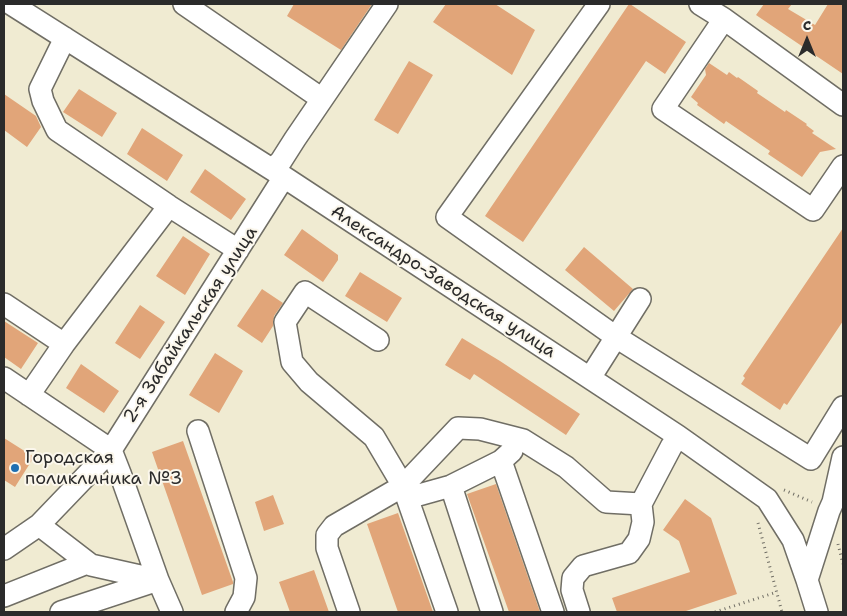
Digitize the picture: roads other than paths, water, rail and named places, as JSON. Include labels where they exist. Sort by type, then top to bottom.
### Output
[{"type":"street","name":"Александро-Заводская улица","points":[[11,4],[279,173],[678,436],[767,499],[793,540],[807,580],[810,611]]},
{"type":"street","points":[[184,4],[322,99]]},
{"type":"street","name":"2-я Забайкальская улица","points":[[4,549],[39,525],[110,450],[238,250],[279,173],[280,161],[387,4]]},
{"type":"street","points":[[599,4],[447,217],[616,337],[811,459],[843,407]]},
{"type":"street","points":[[700,4],[724,19],[843,105]]},
{"type":"street","points":[[724,19],[663,109],[813,210],[843,166]]},
{"type":"street","points":[[65,38],[40,89],[43,101],[57,130],[238,250]]},
{"type":"street","points":[[29,395],[64,344],[169,206]]},
{"type":"street","points":[[378,340],[305,292],[285,322],[292,362],[309,382],[374,437],[405,492],[447,612]]},
{"type":"street","points":[[590,378],[640,299]]},
{"type":"street","points":[[4,304],[64,344]]},
{"type":"street","points":[[4,378],[110,450],[124,482],[158,580],[172,612]]},
{"type":"street","points":[[405,492],[458,428],[480,429],[523,440],[566,468],[606,502],[641,504]]},
{"type":"street","points":[[198,431],[246,578],[244,597],[236,612]]},
{"type":"street","points":[[579,612],[572,590],[573,578],[583,566],[629,552],[639,539],[642,522],[641,504],[678,436]]},
{"type":"street","points":[[349,612],[327,548],[327,535],[334,526],[405,492],[451,486],[501,461],[523,440]]},
{"type":"street","points":[[807,580],[833,502],[843,457]]},
{"type":"street","points":[[501,461],[553,612]]},
{"type":"street","points":[[451,486],[492,612]]},
{"type":"street","points":[[39,525],[91,565],[158,580]]},
{"type":"street","points":[[4,596],[87,563]]},
{"type":"street","points":[[61,612],[94,607],[158,580]]},
{"type":"place","name":"Городская поликлиника №3","points":[[15,468]]}]
